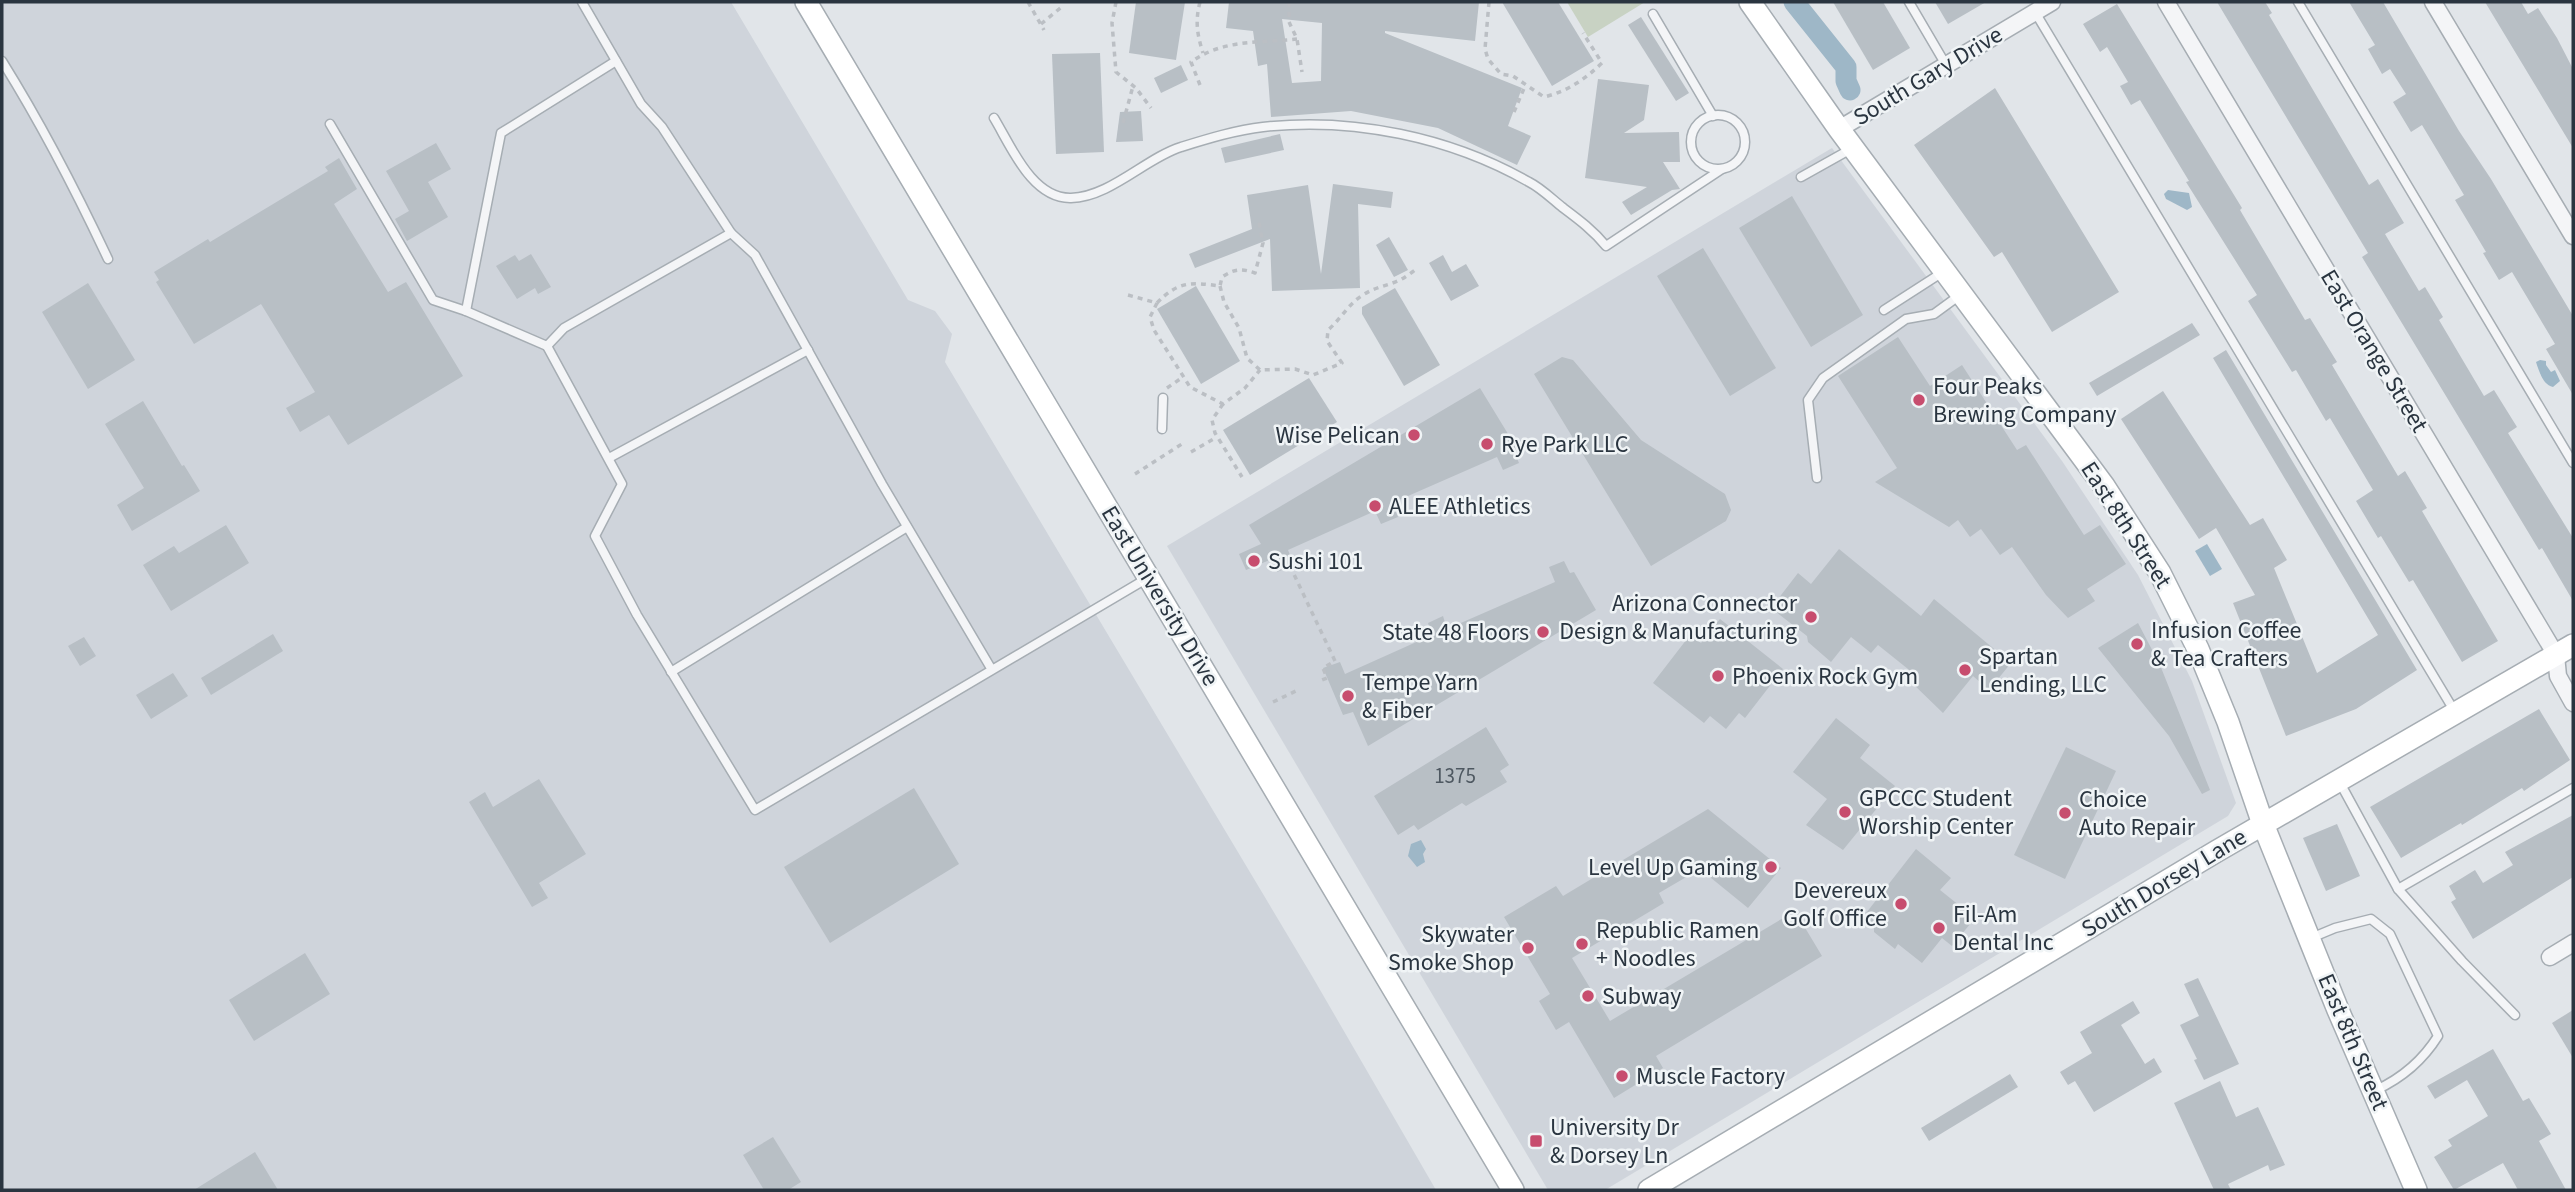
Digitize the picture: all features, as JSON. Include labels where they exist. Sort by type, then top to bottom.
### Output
[{"type":"street","name":"East University Drive","points":[[806,2],[1513,1190]]},
{"type":"street","name":"East 8th Street","points":[[1750,2],[1839,129],[2104,486],[2160,573],[2198,649],[2228,722],[2263,824],[2416,1190]]},
{"type":"street","name":"South Gary Drive","points":[[1839,129],[2052,2]]},
{"type":"street","name":"East Orange Street","points":[[2166,2],[2565,650],[2558,676],[2573,703]]},
{"type":"street","points":[[2433,2],[2573,236]]},
{"type":"street","name":"South Dorsey Lane","points":[[1649,1190],[2263,824],[2565,650]]},
{"type":"street","points":[[2550,957],[2573,943]]},
{"type":"lane","points":[[582,2],[641,104],[662,127],[731,233],[755,255],[907,527],[992,670]]},
{"type":"lane","points":[[1909,2],[1946,65]]},
{"type":"lane","points":[[2298,2],[2573,463]]},
{"type":"lane","points":[[2035,12],[2455,713]]},
{"type":"lane","points":[[1653,15],[1713,116]]},
{"type":"lane","points":[[2,61],[33,111],[81,201],[108,259]]},
{"type":"lane","points":[[466,311],[501,133],[616,61]]},
{"type":"lane","points":[[994,118],[1030,177],[1042,188],[1058,196],[1072,198],[1109,187],[1161,156],[1180,148],[1262,127],[1349,125],[1431,141],[1482,159],[1531,183],[1595,233],[1605,246],[1737,161],[1745,145],[1744,136],[1735,122],[1728,117],[1713,116],[1702,120],[1695,127],[1690,144],[1698,161],[1713,169],[1722,169]]},
{"type":"lane","points":[[330,124],[433,300],[466,311],[547,346],[622,484],[595,536],[637,615],[755,810],[1149,577]]},
{"type":"lane","points":[[1801,177],[1853,148]]},
{"type":"lane","points":[[547,346],[564,328],[731,233]]},
{"type":"lane","points":[[1884,310],[1946,271]]},
{"type":"lane","points":[[1817,478],[1808,400],[1823,378],[1906,319],[1934,314],[1962,293]]},
{"type":"lane","points":[[609,458],[808,350]]},
{"type":"lane","points":[[1161,395],[1162,429]]},
{"type":"lane","points":[[671,672],[907,527]]},
{"type":"lane","points":[[2339,781],[2398,889],[2515,1015]]},
{"type":"lane","points":[[2398,889],[2573,788]]},
{"type":"lane","points":[[2310,938],[2335,928],[2371,919],[2390,934],[2438,1037],[2428,1052],[2398,1079],[2373,1091]]},
{"type":"path","points":[[1028,2],[1044,30]]},
{"type":"path","points":[[1116,2],[1112,23],[1116,72],[1133,86],[1151,108]]},
{"type":"path","points":[[1200,2],[1196,32],[1203,53]]},
{"type":"path","points":[[1289,2],[1289,22],[1297,39],[1302,72]]},
{"type":"path","points":[[1489,2],[1485,49],[1488,59],[1501,74],[1513,76],[1544,97],[1561,93],[1585,80],[1602,64],[1583,33]]},
{"type":"path","points":[[1041,24],[1063,5]]},
{"type":"path","points":[[1200,85],[1191,62],[1203,53],[1229,43],[1297,39]]},
{"type":"path","points":[[1123,123],[1133,86]]},
{"type":"path","points":[[1514,112],[1525,86]]},
{"type":"path","points":[[1258,218],[1262,243],[1255,273],[1243,268],[1231,271],[1222,277],[1220,286],[1224,303],[1239,328],[1247,358],[1260,370],[1295,369],[1313,375],[1342,363],[1327,341],[1328,330],[1360,297],[1375,288],[1398,281],[1418,268]]},
{"type":"path","points":[[1220,286],[1189,282],[1167,292],[1150,317],[1154,330],[1190,387],[1223,404]]},
{"type":"path","points":[[1128,295],[1157,303]]},
{"type":"path","points":[[1242,477],[1217,437],[1212,420],[1223,404],[1245,388],[1260,370]]},
{"type":"path","points":[[1161,395],[1183,377]]},
{"type":"path","points":[[1191,452],[1217,437]]},
{"type":"path","points":[[1135,474],[1185,442]]},
{"type":"path","points":[[1290,566],[1335,661],[1323,668],[1327,678],[1322,680]]},
{"type":"path","points":[[1273,702],[1298,690]]},
{"type":"shaded area","points":[[2,2],[731,2],[908,300],[935,311],[952,334],[945,362],[1312,976],[1436,1190],[2,1190]]},
{"type":"shaded area","points":[[1832,148],[2062,461],[2138,575],[2192,681],[2236,803],[2228,816],[1605,1190],[1548,1190],[1167,546]]},
{"type":"green space","points":[[1567,2],[1645,2],[1588,37]]},
{"type":"water","points":[[2168,190],[2189,193],[2192,207],[2187,210],[2166,199],[2164,194]]},
{"type":"water","points":[[2546,361],[2551,372],[2555,370],[2560,381],[2553,387],[2542,377],[2536,362]]},
{"type":"water","points":[[2207,544],[2222,569],[2210,576],[2195,551]]},
{"type":"water","points":[[1421,840],[1426,849],[1423,854],[1425,862],[1417,867],[1408,856],[1411,844]]},
{"type":"building","points":[[1136,2],[1185,2],[1176,60],[1129,53]]},
{"type":"building","points":[[1229,2],[1479,2],[1475,41],[1385,33],[1522,88],[1508,126],[1531,136],[1517,165],[1438,128],[1351,111],[1271,117],[1267,64],[1258,66],[1253,31],[1226,28]],"holes":[[[1282,19],[1322,23],[1321,81],[1292,83]]]},
{"type":"building","points":[[1502,2],[1558,2],[1594,61],[1552,86]]},
{"type":"building","points":[[1833,2],[1883,2],[1910,48],[1873,70]]},
{"type":"building","points":[[1935,2],[1986,2],[1948,24]]},
{"type":"building","points":[[2217,2],[2265,2],[2272,13],[2269,15],[2369,185],[2378,179],[2404,223],[2385,234],[2419,291],[2425,287],[2443,317],[2439,320],[2484,396],[2494,390],[2517,427],[2508,433],[2573,538],[2573,601],[2542,548],[2539,550],[2362,257],[2368,253]]},
{"type":"building","points":[[2349,2],[2383,2],[2573,316],[2573,395],[2546,349],[2555,344],[2512,272],[2499,280],[2483,253],[2486,252],[2455,200],[2464,195],[2422,125],[2411,132],[2393,102],[2406,94],[2390,69],[2382,74],[2368,49],[2375,45]]},
{"type":"building","points":[[2485,2],[2521,2],[2528,14],[2538,8],[2557,38],[2573,69],[2573,148]]},
{"type":"building","points":[[2117,4],[2242,208],[2240,210],[2305,320],[2310,318],[2337,362],[2332,365],[2398,476],[2405,471],[2427,508],[2422,511],[2498,641],[2462,662],[2413,580],[2409,582],[2356,501],[2373,490],[2330,418],[2326,421],[2296,370],[2292,372],[2248,301],[2257,295],[2186,182],[2189,181],[2140,100],[2131,105],[2120,86],[2128,82],[2107,47],[2100,52],[2083,24]]},
{"type":"building","points":[[1641,17],[1689,93],[1676,101],[1628,25]]},
{"type":"building","points":[[1100,53],[1104,152],[1056,154],[1052,54]]},
{"type":"building","points":[[1181,65],[1188,80],[1161,93],[1154,78]]},
{"type":"building","points":[[1598,79],[1649,85],[1644,120],[1624,133],[1679,132],[1680,162],[1663,162],[1680,189],[1672,190],[1631,215],[1622,202],[1647,187],[1585,178]]},
{"type":"building","points":[[1995,88],[2119,292],[2052,332],[2002,252],[1994,257],[1914,145]]},
{"type":"building","points":[[1141,111],[1143,141],[1116,142],[1120,112]]},
{"type":"building","points":[[1280,134],[1284,150],[1225,163],[1221,148]]},
{"type":"building","points":[[436,143],[451,169],[428,182],[448,217],[407,241],[395,219],[409,211],[386,171]]},
{"type":"building","points":[[339,158],[357,189],[334,204],[388,292],[406,282],[463,376],[348,445],[329,415],[300,432],[286,408],[315,392],[261,304],[194,344],[156,282],[159,280],[154,272],[208,239],[210,242],[328,171],[325,167]]},
{"type":"building","points":[[1333,184],[1393,192],[1391,208],[1358,204],[1360,288],[1272,291],[1270,239],[1195,268],[1189,254],[1252,229],[1247,195],[1308,185],[1321,274]]},
{"type":"building","points":[[1792,196],[1863,315],[1811,347],[1739,228]]},
{"type":"building","points":[[1389,237],[1408,270],[1394,277],[1376,245]]},
{"type":"building","points":[[1703,248],[1776,368],[1730,396],[1657,276]]},
{"type":"building","points":[[531,254],[551,287],[538,294],[535,288],[517,299],[496,266],[515,255],[519,261]]},
{"type":"building","points":[[1443,255],[1452,272],[1466,264],[1479,286],[1451,301],[1429,263]]},
{"type":"building","points":[[88,283],[135,360],[88,389],[42,312]]},
{"type":"building","points":[[1196,286],[1240,361],[1201,384],[1157,309]]},
{"type":"building","points":[[1395,288],[1440,365],[1404,386],[1362,314],[1362,307]]},
{"type":"building","points":[[2192,323],[2200,335],[2097,396],[2089,383]]},
{"type":"building","points":[[1898,337],[1930,386],[1962,365],[2017,450],[2026,445],[2084,535],[2100,525],[2126,564],[2087,589],[2095,601],[2068,618],[2046,595],[2012,547],[2000,555],[1981,529],[1970,537],[1958,520],[1949,527],[1875,482],[1897,468],[1838,376]]},
{"type":"building","points":[[2226,350],[2417,670],[2356,709],[2286,736],[2233,603],[2255,595],[2216,528],[2199,539],[2121,419],[2163,391],[2250,525],[2263,518],[2287,560],[2274,568],[2317,673],[2378,635],[2213,358]]},
{"type":"building","points":[[1562,357],[1573,360],[1641,440],[1725,494],[1731,510],[1726,521],[1651,566],[1534,374]]},
{"type":"building","points":[[1309,378],[1337,422],[1250,475],[1223,430]]},
{"type":"building","points":[[1480,388],[1516,447],[1513,449],[1519,463],[1503,470],[1497,457],[1392,503],[1398,517],[1381,524],[1375,511],[1288,550],[1294,565],[1277,572],[1272,559],[1246,570],[1239,554],[1261,544],[1249,525]]},
{"type":"building","points":[[143,401],[200,491],[132,531],[117,505],[144,488],[105,424]]},
{"type":"building","points":[[226,525],[249,563],[171,611],[143,565],[174,546],[179,553]]},
{"type":"building","points":[[1839,549],[1921,616],[1934,599],[2011,663],[1989,690],[1973,676],[1943,713],[1912,683],[1918,677],[1878,645],[1871,653],[1851,637],[1831,662],[1808,642],[1807,636],[1771,608],[1798,573],[1811,584]]},
{"type":"building","points":[[1564,561],[1570,573],[1574,572],[1596,610],[1368,746],[1353,712],[1343,715],[1323,668],[1340,662],[1345,674],[1432,635],[1428,623],[1443,616],[1447,629],[1555,582],[1549,567]]},
{"type":"building","name":"Phoenix Rock Gym","points":[[1720,619],[1783,669],[1745,718],[1739,713],[1726,729],[1710,716],[1704,723],[1653,683],[1690,635],[1701,643]]},
{"type":"building","points":[[2138,623],[2160,665],[2210,790],[2202,794],[2169,736],[2098,648]]},
{"type":"building","points":[[273,634],[283,651],[211,695],[201,678]]},
{"type":"building","points":[[84,637],[96,656],[80,666],[68,646]]},
{"type":"building","points":[[173,673],[188,696],[151,719],[136,695]]},
{"type":"building","points":[[2539,709],[2570,760],[2524,791],[2522,788],[2401,858],[2370,807]]},
{"type":"building","points":[[1836,718],[1870,745],[1860,758],[1895,786],[1843,850],[1806,825],[1827,799],[1793,772]]},
{"type":"building","points":[[1486,727],[1509,765],[1500,771],[1507,782],[1466,806],[1462,803],[1418,830],[1414,825],[1398,835],[1374,796]]},
{"type":"building","name":"Choice Auto Repair","points":[[2066,747],[2116,771],[2065,879],[2014,855]]},
{"type":"building","points":[[539,779],[586,854],[539,883],[548,898],[532,907],[469,802],[485,792],[493,807]]},
{"type":"building","points":[[914,788],[959,864],[830,943],[784,867]]},
{"type":"building","points":[[1708,809],[1781,868],[1748,908],[1700,869],[1659,893],[1664,903],[1572,958],[1610,1021],[1795,911],[1822,956],[1656,1056],[1663,1068],[1614,1098],[1569,1022],[1556,1030],[1539,1001],[1550,994],[1504,917],[1556,886],[1563,896]]},
{"type":"building","points":[[2573,815],[2573,877],[2473,939],[2451,902],[2456,899],[2449,886],[2475,870],[2483,883],[2513,865],[2505,852]]},
{"type":"building","points":[[2337,824],[2360,876],[2326,891],[2303,838]]},
{"type":"building","name":"Devereux Golf Office","points":[[1916,849],[1951,878],[1940,890],[1975,918],[1952,946],[1942,938],[1922,963],[1898,944],[1895,949],[1874,932],[1874,926],[1863,917]]},
{"type":"building","points":[[305,953],[330,994],[254,1041],[229,1000]]},
{"type":"building","points":[[2198,978],[2239,1064],[2204,1080],[2180,1025],[2199,1016],[2184,984]]},
{"type":"building","points":[[2133,1001],[2140,1013],[2121,1025],[2145,1064],[2154,1058],[2162,1072],[2094,1112],[2075,1081],[2068,1085],[2060,1072],[2092,1053],[2080,1032]]},
{"type":"building","points":[[2573,1010],[2573,1058],[2552,1023]]},
{"type":"building","points":[[2493,1049],[2523,1101],[2529,1098],[2551,1134],[2539,1141],[2566,1190],[2518,1190],[2503,1163],[2454,1190],[2434,1157],[2452,1146],[2448,1140],[2488,1116],[2467,1080],[2435,1099],[2427,1086]]},
{"type":"building","points":[[2010,1074],[2018,1087],[1929,1141],[1921,1128]]},
{"type":"building","points":[[2220,1081],[2236,1117],[2258,1107],[2285,1165],[2270,1171],[2268,1165],[2228,1184],[2231,1190],[2214,1190],[2174,1103]]},
{"type":"building","points":[[773,1137],[801,1182],[788,1190],[764,1190],[743,1155]]},
{"type":"building","points":[[255,1152],[278,1190],[194,1190]]},
{"type":"waterway","points":[[1794,2],[1846,67],[1846,81],[1850,90]]},
{"type":"place","name":"Four Peaks Brewing Company","points":[[1919,400]]},
{"type":"place","name":"Wise Pelican","points":[[1414,435]]},
{"type":"place","name":"Rye Park LLC","points":[[1487,444]]},
{"type":"place","name":"ALEE Athletics","points":[[1375,506]]},
{"type":"place","name":"Sushi 101","points":[[1254,561]]},
{"type":"place","name":"Arizona Connector Design & Manufacturing","points":[[1811,617]]},
{"type":"place","name":"State 48 Floors","points":[[1543,632]]},
{"type":"place","name":"Infusion Coffee & Tea Crafters","points":[[2137,644]]},
{"type":"place","name":"Spartan Lending, LLC","points":[[1965,670]]},
{"type":"place","name":"Phoenix Rock Gym","points":[[1718,676]]},
{"type":"place","name":"Tempe Yarn & Fiber","points":[[1348,696]]},
{"type":"place","name":"GPCCC Student Worship Center","points":[[1845,812]]},
{"type":"place","name":"Choice Auto Repair","points":[[2065,813]]},
{"type":"place","name":"Level Up Gaming","points":[[1771,867]]},
{"type":"place","name":"Devereux Golf Office","points":[[1901,904]]},
{"type":"place","name":"Fil-Am Dental Inc","points":[[1939,928]]},
{"type":"place","name":"Republic Ramen + Noodles","points":[[1582,944]]},
{"type":"place","name":"Skywater Smoke Shop","points":[[1528,948]]},
{"type":"place","name":"Subway","points":[[1588,996]]},
{"type":"place","name":"Muscle Factory","points":[[1622,1076]]},
{"type":"place","name":"University Dr & Dorsey Ln","points":[[1536,1141]]}]
